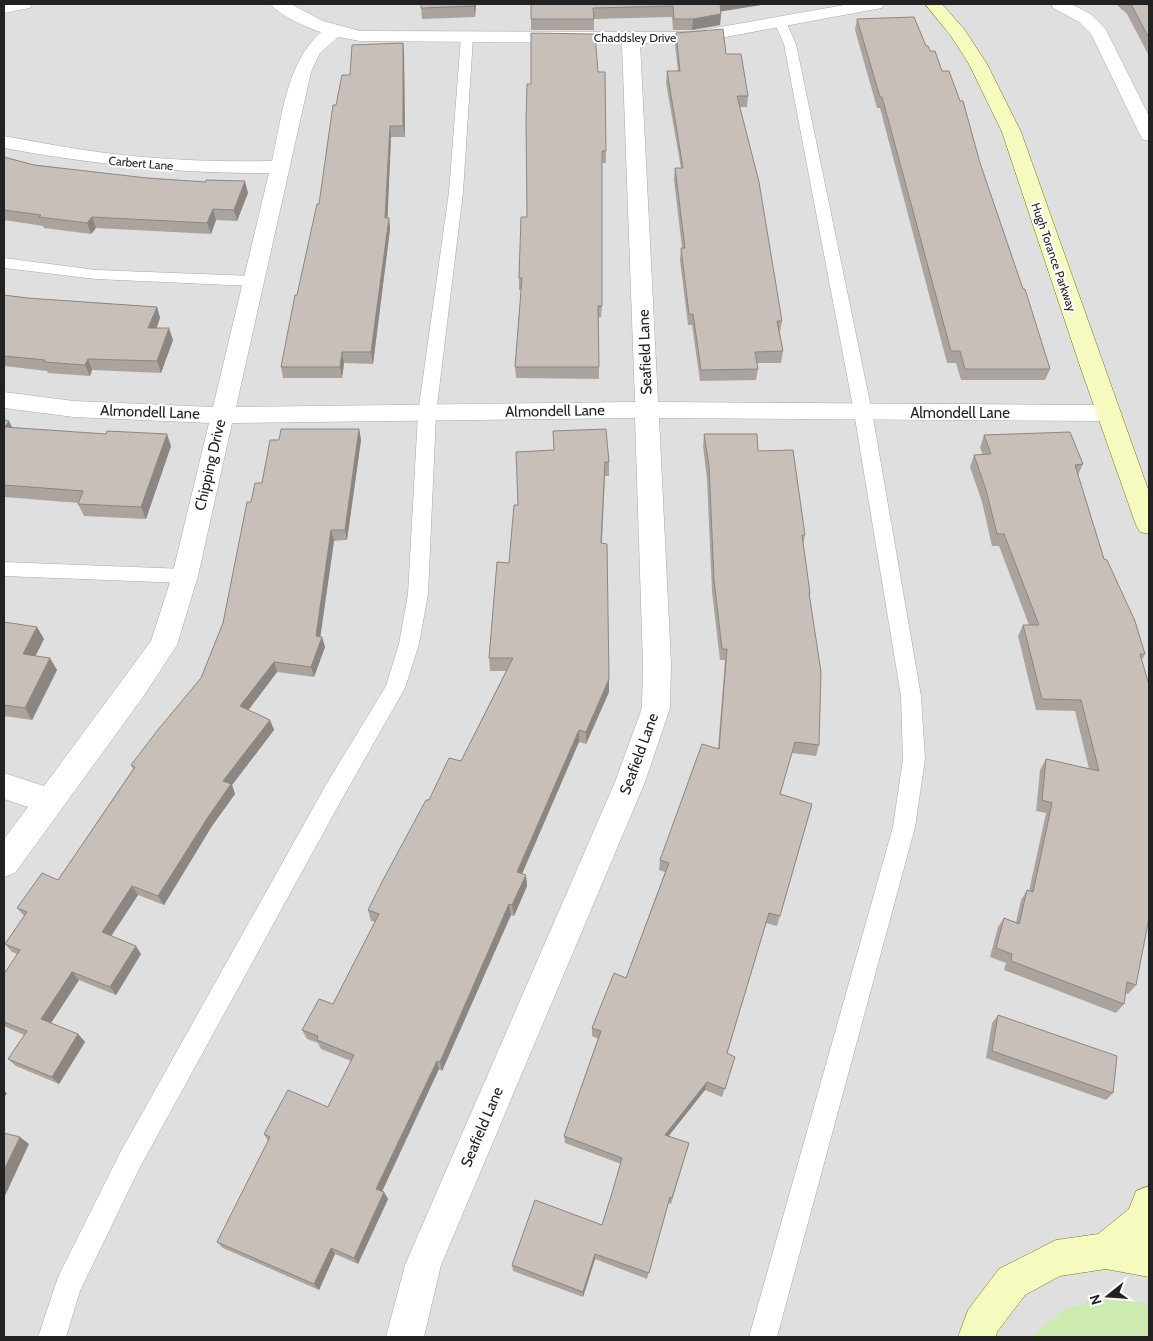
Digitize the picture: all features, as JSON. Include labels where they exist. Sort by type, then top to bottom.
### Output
[{"type":"street","points":[[4,8],[24,4]]},
{"type":"street","name":"Chaddsley Drive","points":[[279,4],[313,24],[333,32],[380,38],[692,37],[876,4]]},
{"type":"street","name":"Hugh Torance Parkway","points":[[933,4],[952,23],[978,60],[996,93],[1107,413],[1149,525]]},
{"type":"street","points":[[1059,4],[1085,18],[1099,32],[1149,135]]},
{"type":"street","name":"Chipping Drive","points":[[4,863],[133,689],[163,645],[185,576],[252,281],[306,59],[318,43],[333,32]]},
{"type":"street","name":"Seafield Lane","points":[[405,1337],[422,1266],[630,782],[656,708],[657,664],[632,38]]},
{"type":"street","name":"Carbert Lane","points":[[4,142],[124,162],[187,166],[280,167]]},
{"type":"street","name":"Almondell Lane","points":[[4,400],[74,409],[222,415],[647,410],[1107,413]]},
{"type":"street","points":[[4,786],[49,802]]},
{"type":"street","points":[[1106,1251],[1142,1222],[1149,1204]]},
{"type":"street","points":[[977,1337],[981,1323],[1012,1282],[1056,1258],[1106,1251],[1149,1259]]},
{"type":"lane","points":[[763,1337],[890,884],[904,827],[914,760],[911,696],[862,412],[790,44],[780,22]]},
{"type":"lane","points":[[52,1337],[68,1287],[130,1160],[330,799],[395,688],[409,644],[418,594],[427,414],[456,192],[468,38]]},
{"type":"lane","points":[[4,263],[148,277],[252,281]]},
{"type":"lane","points":[[4,569],[185,576]]},
{"type":"shaded area","points":[[4,4],[1149,4],[1149,1337],[4,1337]]},
{"type":"green space","points":[[1100,1299],[1141,1302],[1149,1306],[1149,1337],[1032,1337],[1063,1310]]},
{"type":"building","points":[[421,4],[475,4],[474,6],[421,8]]},
{"type":"building","points":[[531,4],[720,4],[721,14],[693,19],[674,19],[673,6],[593,8],[594,19],[531,19]]},
{"type":"building","points":[[1131,4],[1149,4],[1149,38]]},
{"type":"building","points":[[914,17],[926,46],[928,46],[930,51],[935,51],[942,71],[949,71],[960,101],[963,101],[980,163],[1023,289],[1025,289],[1050,369],[965,369],[960,351],[951,351],[882,97],[880,97],[857,19]]},
{"type":"building","points":[[723,29],[726,54],[741,54],[748,96],[737,96],[759,182],[782,321],[777,321],[783,351],[755,352],[758,369],[701,370],[693,314],[689,314],[681,248],[685,248],[675,168],[683,168],[667,71],[680,71],[676,33]]},
{"type":"building","points":[[531,33],[595,34],[598,72],[605,72],[606,151],[602,151],[602,306],[598,306],[599,367],[515,367],[522,278],[519,278],[521,217],[527,217],[526,120],[527,84],[531,84]]},
{"type":"building","points":[[403,43],[403,126],[390,126],[385,218],[389,218],[371,352],[342,352],[340,367],[281,367],[295,295],[297,295],[317,204],[319,204],[333,105],[336,105],[342,75],[350,75],[352,45]]},
{"type":"building","points":[[4,157],[34,165],[147,178],[206,182],[206,180],[245,181],[234,210],[213,209],[207,223],[92,217],[87,223],[4,210]]},
{"type":"building","points":[[4,295],[157,307],[148,328],[169,328],[157,361],[88,359],[85,365],[44,362],[45,360],[4,356]]},
{"type":"building","points":[[4,420],[9,421],[5,427],[106,434],[107,431],[167,434],[141,507],[78,504],[83,491],[4,485]]},
{"type":"building","points":[[281,429],[359,429],[345,530],[331,530],[316,636],[322,637],[311,667],[274,662],[240,706],[270,720],[223,781],[231,784],[158,896],[132,886],[102,932],[136,946],[110,987],[72,972],[41,1019],[78,1034],[52,1077],[8,1059],[27,1031],[4,1022],[4,974],[20,950],[5,944],[27,912],[17,908],[42,873],[58,880],[135,767],[131,765],[201,678],[223,623],[247,502],[251,502],[255,483],[262,483],[270,440],[279,440]]},
{"type":"building","points":[[606,429],[609,462],[605,462],[601,543],[607,544],[609,679],[586,732],[579,730],[517,872],[526,875],[512,905],[509,904],[440,1062],[437,1061],[376,1189],[384,1192],[354,1258],[331,1248],[314,1284],[217,1242],[270,1137],[264,1134],[288,1090],[328,1107],[354,1055],[317,1040],[318,1036],[302,1030],[319,999],[333,1004],[379,914],[368,910],[383,880],[426,800],[429,800],[449,758],[461,761],[513,658],[489,658],[497,562],[509,563],[514,505],[518,505],[516,452],[554,450],[553,431]]},
{"type":"building","points":[[1070,432],[1083,464],[1075,465],[1104,559],[1107,560],[1135,621],[1145,654],[1140,654],[1149,685],[1149,918],[1136,985],[1127,982],[1124,1004],[1011,961],[1012,954],[996,948],[1004,918],[1019,924],[1027,890],[1033,892],[1052,803],[1042,800],[1046,759],[1099,771],[1081,700],[1042,699],[1023,625],[1039,625],[1004,534],[997,534],[986,490],[974,455],[991,454],[984,435]]},
{"type":"building","points":[[704,434],[757,434],[758,451],[793,450],[805,535],[802,535],[809,593],[821,672],[819,745],[795,742],[780,794],[812,804],[780,916],[769,913],[727,1053],[735,1057],[725,1089],[707,1082],[665,1135],[689,1143],[672,1198],[670,1197],[649,1273],[595,1254],[583,1292],[512,1265],[535,1200],[602,1225],[622,1158],[564,1136],[601,1031],[592,1028],[614,973],[626,978],[669,863],[660,860],[702,744],[719,749],[727,649],[722,649],[714,580],[709,466]]},
{"type":"building","points":[[4,622],[37,627],[23,654],[50,658],[25,708],[4,705]]},
{"type":"building","points":[[998,1015],[1117,1056],[1113,1093],[992,1051]]},
{"type":"building","points":[[4,1133],[20,1137],[4,1170]]}]
